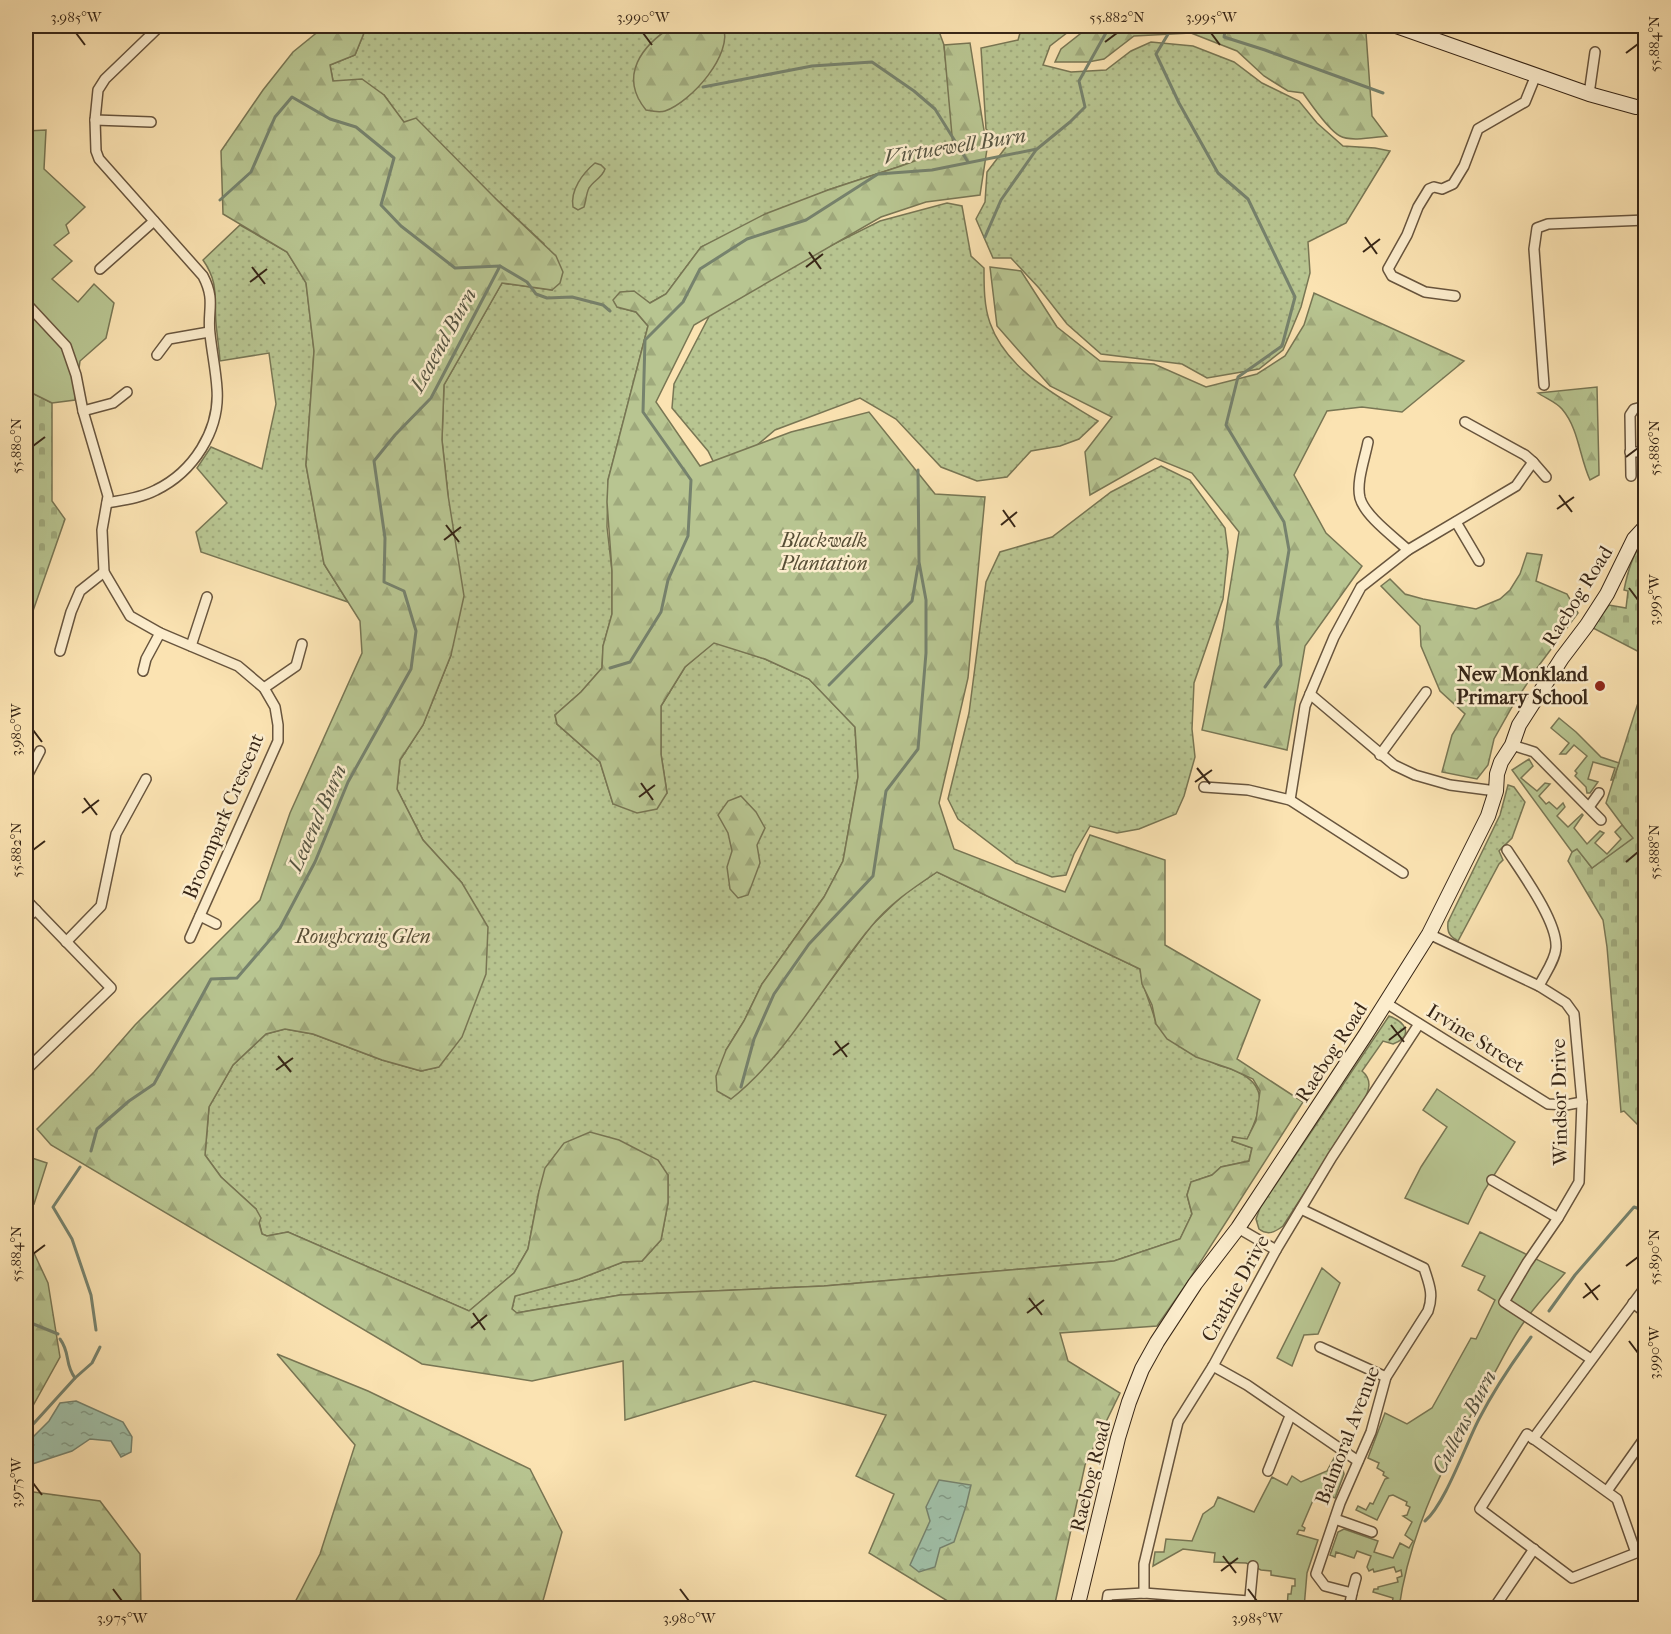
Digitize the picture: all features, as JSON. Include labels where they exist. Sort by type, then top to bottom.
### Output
[{"type":"main road","points":[[1396,26],[1589,94],[1636,107],[1646,107]]},
{"type":"main road","name":"Raebog Road","points":[[1077,1608],[1118,1438],[1142,1369],[1157,1341],[1195,1284],[1238,1228],[1429,934],[1488,816],[1496,791],[1497,774],[1501,762],[1512,745],[1519,725],[1562,658],[1587,625],[1606,594],[1634,539],[1646,526]]},
{"type":"street","points":[[107,503],[155,491],[179,475],[208,438],[214,421],[218,391],[209,332],[212,297],[210,289],[203,276],[99,159],[96,151],[98,90],[105,79],[160,26]]},
{"type":"street","points":[[1589,94],[1594,52]]},
{"type":"street","points":[[1455,296],[1425,292],[1392,276],[1388,268],[1407,235],[1428,189],[1434,187],[1442,189],[1453,184],[1464,166],[1478,129],[1525,102],[1536,75]]},
{"type":"street","points":[[96,120],[151,122]]},
{"type":"street","points":[[1544,385],[1534,249],[1537,228],[1548,224],[1646,220]]},
{"type":"street","points":[[100,269],[154,221]]},
{"type":"street","name":"Broompark Crescent","points":[[26,303],[66,346],[76,375],[83,411],[108,496],[102,530],[104,572],[130,616],[160,633],[238,666],[264,688],[274,707],[278,725],[278,741],[190,938]]},
{"type":"street","points":[[158,355],[170,339],[209,332]]},
{"type":"street","points":[[83,411],[113,403],[127,392]]},
{"type":"street","points":[[1631,476],[1630,415],[1634,409],[1646,406]]},
{"type":"street","points":[[1465,422],[1525,454],[1546,477]]},
{"type":"street","points":[[1368,442],[1360,485],[1360,497],[1364,508],[1408,550]]},
{"type":"street","points":[[1630,453],[1644,452]]},
{"type":"street","points":[[1290,800],[1305,706],[1334,637],[1361,587],[1408,550],[1516,486],[1533,462]]},
{"type":"street","points":[[1456,522],[1479,561]]},
{"type":"street","points":[[60,651],[71,612],[80,591],[104,572]]},
{"type":"street","points":[[191,646],[207,597]]},
{"type":"street","points":[[143,671],[146,659],[160,633]]},
{"type":"street","points":[[264,688],[296,666],[303,644]]},
{"type":"street","points":[[1380,755],[1426,692]]},
{"type":"street","points":[[1310,694],[1394,765],[1415,775],[1450,785],[1496,791]]},
{"type":"street","points":[[1512,745],[1534,752],[1601,820]]},
{"type":"street","points":[[26,778],[40,751]]},
{"type":"street","points":[[66,942],[101,906],[116,834],[146,779]]},
{"type":"street","points":[[1204,787],[1248,790],[1290,800],[1403,873]]},
{"type":"street","points":[[1588,807],[1599,793]]},
{"type":"street","points":[[1507,850],[1553,927],[1555,953],[1539,987]]},
{"type":"street","points":[[26,900],[111,988],[26,1070]]},
{"type":"street","points":[[26,918],[36,910]]},
{"type":"street","name":"Broompark Crescent","points":[[200,916],[216,924]]},
{"type":"street","name":"Windsor Drive","points":[[1429,934],[1539,987],[1566,1003],[1574,1014],[1581,1102],[1579,1182],[1504,1302],[1591,1359]]},
{"type":"street","name":"Irvine Street","points":[[1386,1003],[1548,1104],[1566,1106],[1581,1102]]},
{"type":"street","name":"Crathie Drive","points":[[1144,1593],[1144,1564],[1178,1422],[1213,1366],[1276,1250],[1332,1157],[1419,1024]]},
{"type":"street","points":[[1492,1180],[1558,1218]]},
{"type":"street","name":"Balmoral Avenue","points":[[1301,1209],[1424,1268],[1432,1291],[1428,1311],[1386,1377],[1371,1432],[1335,1519],[1316,1574],[1325,1586],[1352,1593]]},
{"type":"street","points":[[1238,1228],[1276,1250]]},
{"type":"street","points":[[1533,1439],[1646,1286]]},
{"type":"street","points":[[1633,1304],[1646,1313]]},
{"type":"street","points":[[1320,1347],[1386,1377]]},
{"type":"street","points":[[1213,1366],[1247,1384],[1358,1461]]},
{"type":"street","points":[[1268,1471],[1290,1416]]},
{"type":"street","points":[[1527,1434],[1607,1491],[1617,1499],[1636,1553],[1572,1578],[1480,1509],[1527,1434]]},
{"type":"street","points":[[1607,1491],[1646,1436]]},
{"type":"street","points":[[1335,1519],[1372,1532]]},
{"type":"street","points":[[1494,1608],[1534,1549]]},
{"type":"street","points":[[1106,1608],[1108,1595],[1144,1593],[1249,1605],[1253,1566]]},
{"type":"street","points":[[1349,1608],[1356,1578]]},
{"type":"green space","name":"Blackwalk Plantation","points":[[325,26],[369,26],[366,28],[355,55],[330,65],[333,81],[362,79],[384,95],[404,122],[416,118],[556,256],[563,272],[560,283],[552,290],[502,283],[444,385],[442,440],[464,596],[451,655],[423,725],[400,760],[397,789],[423,840],[462,883],[488,927],[486,974],[462,1037],[439,1067],[421,1071],[382,1060],[313,1034],[285,1029],[266,1034],[233,1065],[209,1107],[205,1155],[221,1177],[256,1209],[261,1218],[259,1223],[262,1234],[267,1236],[288,1232],[469,1311],[514,1273],[528,1249],[545,1168],[564,1143],[590,1132],[619,1140],[658,1160],[668,1175],[668,1203],[661,1240],[642,1261],[623,1262],[579,1279],[515,1296],[512,1309],[517,1313],[620,1295],[824,1286],[1114,1261],[1180,1239],[1192,1214],[1187,1195],[1191,1182],[1212,1175],[1221,1167],[1249,1161],[1252,1148],[1232,1141],[1233,1137],[1247,1139],[1256,1121],[1260,1091],[1253,1079],[1196,1057],[1167,1039],[1156,1024],[1152,1005],[1142,984],[1140,969],[937,872],[901,897],[877,920],[771,1061],[752,1081],[731,1099],[717,1091],[716,1076],[726,1050],[744,1021],[762,984],[824,897],[843,861],[858,777],[855,727],[809,679],[765,659],[714,643],[685,667],[661,706],[661,754],[667,793],[657,809],[637,813],[613,804],[600,762],[557,724],[555,715],[581,692],[602,668],[603,646],[612,614],[608,480],[648,326],[636,312],[617,307],[613,300],[620,292],[634,291],[650,303],[666,294],[701,247],[765,214],[953,147],[944,45],[970,43],[987,149],[980,195],[926,202],[881,217],[694,325],[656,402],[700,466],[791,432],[869,412],[935,494],[985,497],[968,678],[939,803],[954,849],[1065,892],[1090,835],[1165,860],[1165,945],[1260,1000],[1237,1059],[1303,1102],[1157,1326],[1060,1333],[1068,1361],[1120,1393],[1085,1465],[1054,1608],[959,1608],[869,1553],[894,1494],[856,1476],[886,1415],[754,1381],[625,1420],[623,1361],[532,1381],[422,1364],[51,1145],[37,1129],[94,1072],[135,1025],[260,900],[290,813],[362,653],[360,621],[324,564],[306,465],[314,351],[306,283],[287,252],[223,214],[221,151],[263,90],[293,52]]},
{"type":"green space","points":[[369,26],[937,26],[944,45],[954,146],[828,190],[701,247],[666,294],[650,303],[617,307],[636,312],[648,326],[608,480],[607,527],[612,571],[612,614],[603,646],[602,668],[581,692],[555,715],[557,724],[600,762],[613,804],[667,793],[661,754],[661,706],[685,667],[714,642],[765,659],[809,679],[855,727],[858,777],[843,861],[824,897],[762,984],[744,1021],[726,1050],[774,1057],[871,926],[903,895],[937,872],[1140,969],[1156,1024],[1206,1059],[1244,1075],[1258,1089],[1259,1107],[1247,1140],[1233,1137],[1232,1141],[1252,1148],[1249,1161],[1221,1167],[1212,1175],[1191,1182],[1187,1195],[1192,1214],[1180,1239],[1114,1261],[824,1286],[620,1295],[516,1313],[512,1309],[515,1296],[579,1279],[623,1262],[642,1261],[661,1240],[668,1203],[668,1175],[539,1191],[528,1249],[514,1273],[469,1311],[288,1232],[267,1236],[262,1234],[256,1209],[221,1177],[205,1155],[209,1107],[233,1065],[266,1034],[285,1029],[313,1034],[382,1060],[421,1071],[438,1067],[462,1036],[462,883],[423,840],[397,789],[400,760],[423,725],[451,655],[448,495],[442,440],[444,385],[502,283],[552,290],[544,244],[498,201],[404,123],[384,95],[333,81],[330,65],[355,55],[366,28]]},
{"type":"green space","points":[[673,26],[723,26],[725,37],[722,50],[708,76],[687,98],[665,111],[646,110],[634,85],[637,62],[652,42]]},
{"type":"green space","points":[[1022,26],[1057,26],[1072,29],[1050,46],[1043,65],[1071,72],[1106,70],[1131,51],[1151,42],[1193,46],[1234,62],[1262,83],[1299,101],[1317,123],[1343,146],[1390,151],[1346,223],[1308,242],[1310,273],[1301,307],[1283,350],[1259,369],[1207,378],[1182,364],[1101,354],[1067,324],[1039,288],[1011,258],[993,258],[976,219],[985,202],[987,172],[1006,147],[986,129],[981,48],[1018,40]]},
{"type":"green space","points":[[1359,26],[1366,33],[1372,116],[1387,136],[1356,139],[1340,136],[1325,123],[1303,93],[1288,91],[1264,76],[1237,51],[1191,33],[1134,36],[1104,59],[1088,62],[1055,62],[1061,49],[1089,27]]},
{"type":"green space","points":[[46,130],[44,169],[85,207],[66,225],[69,233],[54,245],[72,261],[52,279],[78,302],[94,284],[114,303],[106,338],[80,361],[75,400],[52,403],[26,390],[26,131]]},
{"type":"green space","points":[[595,163],[605,169],[589,188],[584,207],[578,210],[573,207],[575,188]]},
{"type":"green space","points":[[947,203],[962,206],[971,256],[984,268],[984,289],[990,323],[1008,355],[1035,381],[1098,421],[1079,439],[1060,446],[1031,451],[1007,477],[977,481],[941,467],[896,419],[860,398],[775,430],[737,462],[725,485],[708,451],[672,408],[674,384],[716,303],[880,221]]},
{"type":"green space","points":[[240,225],[287,252],[306,282],[314,351],[306,465],[324,564],[348,602],[201,552],[196,532],[227,503],[197,468],[211,447],[262,469],[276,404],[269,353],[220,361],[214,283],[203,260]]},
{"type":"green space","points":[[990,267],[1021,271],[1057,327],[1100,361],[1154,364],[1206,387],[1257,374],[1285,356],[1304,325],[1314,293],[1464,361],[1402,412],[1362,407],[1327,411],[1294,475],[1326,533],[1362,566],[1305,646],[1287,750],[1202,730],[1223,630],[1239,532],[1192,473],[1155,458],[1090,495],[1085,452],[1112,417],[1050,386],[997,326]]},
{"type":"green space","points":[[1597,387],[1599,475],[1590,480],[1568,417],[1554,402],[1538,393]]},
{"type":"green space","points":[[26,390],[52,403],[52,501],[65,519],[26,631]]},
{"type":"green space","points":[[1161,466],[1190,480],[1225,528],[1228,552],[1223,599],[1194,683],[1192,729],[1195,757],[1184,796],[1176,814],[1139,829],[1117,833],[1090,826],[1074,854],[1066,875],[1052,877],[1016,863],[958,819],[948,799],[969,713],[986,582],[1000,552],[1052,537],[1111,492]]},
{"type":"green space","points":[[1645,537],[1645,655],[1593,628],[1609,605],[1626,608],[1628,591],[1624,590],[1627,576],[1634,556]]},
{"type":"green space","points":[[1527,553],[1542,555],[1536,581],[1567,594],[1578,613],[1537,668],[1512,707],[1494,739],[1488,765],[1477,779],[1442,772],[1452,735],[1465,714],[1440,691],[1421,646],[1420,626],[1381,586],[1390,579],[1405,594],[1476,609],[1500,599],[1510,590],[1520,574]]},
{"type":"green space","points":[[1645,697],[1645,1132],[1624,1111],[1621,1112],[1603,920],[1568,861],[1572,852],[1577,848],[1592,868],[1632,838],[1606,803],[1638,703]]},
{"type":"green space","points":[[1559,718],[1601,757],[1619,763],[1613,780],[1611,780],[1615,768],[1593,762],[1588,779],[1598,782],[1590,793],[1587,793],[1586,787],[1575,776],[1577,773],[1575,771],[1587,756],[1574,745],[1566,754],[1560,754],[1569,743],[1551,728]]},
{"type":"green space","points":[[1529,759],[1533,766],[1521,778],[1537,791],[1545,783],[1550,784],[1539,796],[1546,804],[1549,802],[1557,809],[1563,803],[1565,807],[1557,816],[1568,827],[1583,815],[1574,828],[1587,844],[1600,831],[1604,833],[1595,843],[1607,854],[1621,839],[1615,832],[1622,825],[1633,838],[1592,868],[1577,849],[1572,852],[1512,770]]},
{"type":"green space","points":[[1508,785],[1514,787],[1525,802],[1512,838],[1499,851],[1503,860],[1458,941],[1449,933],[1448,922],[1500,815]]},
{"type":"green space","points":[[741,796],[756,812],[765,828],[757,845],[760,863],[748,895],[738,898],[730,889],[727,867],[732,851],[728,833],[718,815],[728,801]]},
{"type":"green space","points":[[1389,1016],[1403,1025],[1404,1037],[1393,1044],[1383,1041],[1362,1071],[1369,1082],[1363,1102],[1283,1226],[1271,1232],[1262,1231],[1256,1219],[1260,1208]]},
{"type":"green space","points":[[1437,1089],[1515,1142],[1484,1191],[1468,1224],[1405,1198],[1421,1167],[1447,1127],[1423,1110]]},
{"type":"green space","points":[[26,1156],[47,1163],[34,1204],[26,1201]]},
{"type":"green space","points":[[1480,1232],[1565,1273],[1519,1329],[1460,1435],[1422,1519],[1404,1578],[1399,1608],[1391,1608],[1393,1598],[1373,1592],[1378,1587],[1398,1582],[1397,1578],[1402,1576],[1401,1570],[1396,1572],[1394,1567],[1369,1571],[1367,1567],[1371,1556],[1357,1551],[1354,1558],[1336,1552],[1335,1557],[1330,1555],[1338,1532],[1344,1529],[1378,1541],[1374,1552],[1393,1558],[1400,1543],[1409,1548],[1413,1541],[1405,1535],[1412,1522],[1403,1516],[1407,1515],[1410,1507],[1406,1505],[1407,1502],[1393,1495],[1389,1496],[1377,1520],[1356,1510],[1358,1506],[1366,1510],[1370,1503],[1373,1504],[1385,1479],[1388,1478],[1377,1468],[1379,1463],[1368,1458],[1385,1413],[1407,1424],[1432,1408],[1471,1338],[1476,1339],[1495,1300],[1478,1290],[1485,1276],[1462,1266]]},
{"type":"green space","points":[[26,1236],[48,1283],[60,1357],[29,1413],[26,1427]]},
{"type":"green space","points":[[1322,1268],[1340,1283],[1318,1334],[1304,1335],[1292,1366],[1277,1358]]},
{"type":"green space","points":[[277,1354],[368,1391],[530,1469],[562,1532],[541,1608],[292,1608],[320,1554],[355,1445]]},
{"type":"green space","points":[[1334,1458],[1341,1462],[1344,1474],[1335,1498],[1326,1494],[1325,1498],[1318,1495],[1316,1499],[1314,1498],[1302,1526],[1305,1528],[1304,1531],[1299,1530],[1297,1534],[1318,1540],[1307,1573],[1304,1608],[1287,1608],[1288,1594],[1291,1594],[1292,1586],[1295,1586],[1295,1579],[1271,1575],[1271,1571],[1261,1570],[1246,1563],[1214,1562],[1215,1553],[1183,1549],[1153,1566],[1155,1552],[1164,1552],[1166,1539],[1192,1541],[1203,1514],[1214,1506],[1218,1497],[1254,1512],[1272,1477],[1287,1485],[1292,1476],[1301,1482],[1327,1471]]},
{"type":"green space","points":[[26,1491],[100,1501],[140,1554],[141,1608],[26,1608]]},
{"type":"water","points":[[76,1401],[123,1422],[132,1437],[131,1452],[121,1457],[111,1441],[90,1439],[72,1451],[29,1465],[26,1461],[26,1444],[49,1421],[60,1403]]},
{"type":"water","points":[[939,1480],[971,1485],[954,1542],[940,1548],[935,1567],[919,1572],[910,1565],[930,1521],[926,1507]]},
{"type":"waterway","name":"Virtuewell Burn","points":[[610,668],[630,662],[661,612],[668,580],[688,536],[691,480],[643,412],[645,340],[683,302],[700,269],[747,239],[806,220],[878,174],[932,170],[1037,149],[1085,107],[1079,81],[1107,31],[1121,26]]},
{"type":"waterway","points":[[1173,26],[1156,54],[1179,103],[1218,173],[1248,199],[1295,297],[1282,346],[1238,377],[1226,425],[1284,522],[1289,550],[1277,622],[1281,665],[1265,687]]},
{"type":"waterway","points":[[1226,26],[1224,37],[1383,93]]},
{"type":"waterway","points":[[703,87],[812,66],[872,62],[914,91],[935,109],[968,162]]},
{"type":"waterway","name":"Leaend Burn","points":[[91,1151],[97,1129],[129,1101],[154,1084],[211,979],[237,978],[280,928],[315,862],[348,782],[411,669],[416,631],[404,591],[384,582],[385,538],[374,461],[395,435],[431,398],[500,266],[455,268],[401,226],[381,205],[394,158],[356,127],[330,119],[292,97],[275,117],[251,172],[220,200]]},
{"type":"waterway","points":[[985,237],[1001,200],[1036,150]]},
{"type":"waterway","points":[[500,266],[527,282],[536,294],[547,298],[572,297],[603,305],[610,311]]},
{"type":"waterway","points":[[741,1087],[754,1039],[774,994],[809,944],[873,876],[886,791],[918,749],[926,653],[926,600],[919,562],[918,470]]},
{"type":"waterway","points":[[829,685],[912,601],[918,566]]},
{"type":"waterway","name":"Leaend Burn","points":[[80,1167],[53,1207],[72,1239],[91,1295],[96,1330]]},
{"type":"waterway","name":"Cullens Burn","points":[[1549,1311],[1575,1275],[1634,1207],[1646,1211]]},
{"type":"waterway","points":[[26,1321],[58,1334]]},
{"type":"waterway","name":"Cullens Burn","points":[[1425,1521],[1440,1502],[1473,1430],[1491,1398],[1531,1337]]},
{"type":"waterway","points":[[60,1339],[75,1378]]},
{"type":"waterway","name":"Leaend Burn","points":[[26,1432],[75,1378],[92,1363],[100,1347]]},
{"type":"place","name":"New Monkland Primary School","points":[[1600,686]]},
{"type":"park label","name":"Roughcraig Glen","points":[[363,936]]}]
